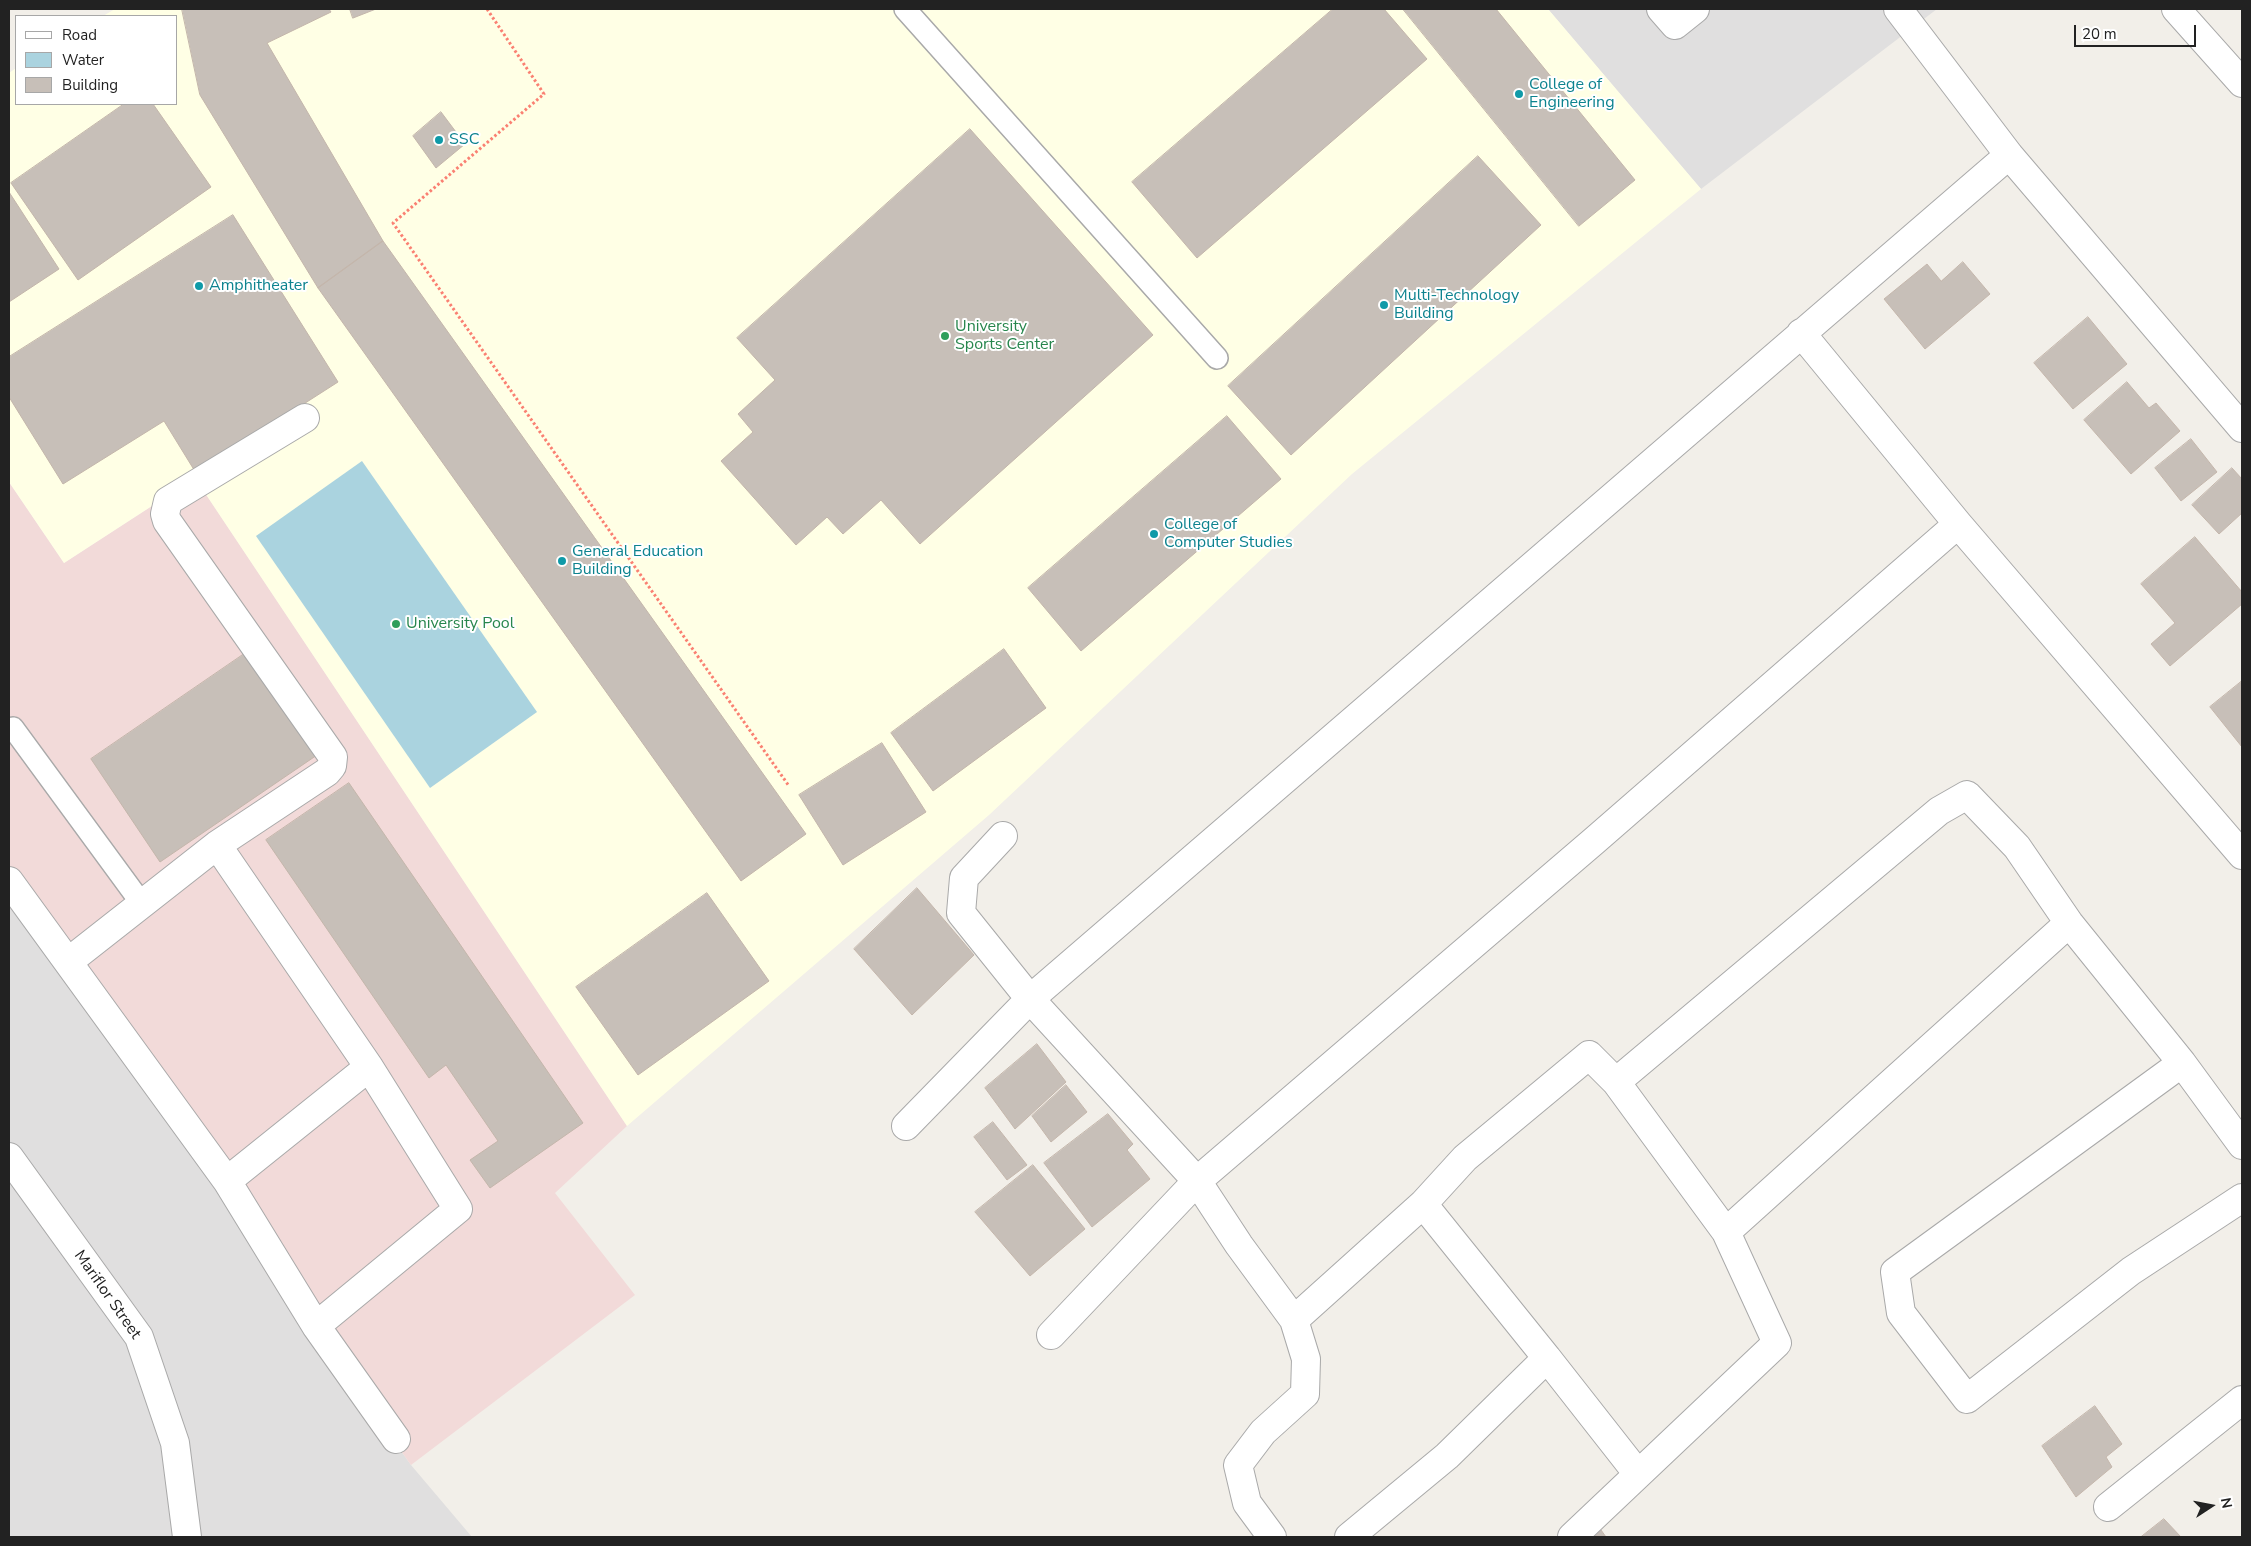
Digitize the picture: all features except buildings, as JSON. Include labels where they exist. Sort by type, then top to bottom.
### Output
[{"type":"street","points":[[1661,9],[1674,25],[1695,9]]},
{"type":"street","points":[[1898,9],[2009,155],[2242,428]]},
{"type":"street","points":[[2176,9],[2242,82]]},
{"type":"street","points":[[906,1126],[1030,1000],[1801,332],[2009,155]]},
{"type":"street","points":[[1801,332],[1958,524],[2242,855]]},
{"type":"street","points":[[68,962],[217,845],[326,772],[332,766],[333,757],[167,521],[165,514],[168,501],[305,418]]},
{"type":"street","points":[[1051,1335],[1197,1181],[1594,841],[1958,524]]},
{"type":"street","points":[[1616,1082],[1939,811],[1967,795],[2018,847],[2070,923],[2182,1063],[2242,1145]]},
{"type":"street","points":[[1003,836],[964,878],[961,913],[1030,1000],[1197,1181],[1239,1245],[1294,1320],[1306,1359],[1305,1394],[1263,1432],[1238,1465],[1247,1503],[1272,1537]]},
{"type":"street","points":[[217,845],[369,1067],[458,1209],[316,1326]]},
{"type":"street","points":[[9,881],[227,1181],[316,1326],[396,1439]]},
{"type":"street","points":[[1726,1232],[2070,923]]},
{"type":"street","points":[[1294,1320],[1423,1204],[1465,1158],[1589,1055],[1616,1082],[1726,1232],[1777,1343],[1572,1537]]},
{"type":"street","points":[[2182,1063],[1895,1272],[1902,1313],[1967,1399],[2131,1271],[2242,1198]]},
{"type":"street","points":[[227,1181],[369,1067]]},
{"type":"street","name":"Mariflor Street","points":[[9,1157],[139,1337],[175,1443],[187,1537]]},
{"type":"street","points":[[1423,1204],[1638,1474]]},
{"type":"street","points":[[1349,1537],[1447,1456],[1547,1358]]},
{"type":"street","points":[[2108,1507],[2242,1400]]},
{"type":"lane","points":[[905,9],[1217,358]]},
{"type":"lane","points":[[14,728],[142,904]]},
{"type":"path","points":[[487,9],[544,94],[393,222],[789,786]]},
{"type":"shaded area","points":[[115,9],[1548,9],[1701,189],[1352,474],[989,815],[627,1126],[195,478],[64,563],[9,482],[9,73],[15,69],[15,105],[178,105],[178,15],[105,15]]},
{"type":"shaded area","points":[[1548,9],[1937,9],[1701,189]]},
{"type":"shaded area","points":[[195,478],[627,1126],[555,1193],[635,1295],[411,1465],[9,897],[9,482],[64,563]]},
{"type":"shaded area","points":[[9,897],[411,1465],[472,1537],[9,1537]]},
{"type":"water","name":"University Pool","points":[[362,461],[537,712],[430,788],[256,536]]},
{"type":"place","name":"College of Engineering","points":[[1519,94]]},
{"type":"place","name":"SSC","points":[[439,140]]},
{"type":"place","name":"Amphitheater","points":[[199,286]]},
{"type":"place","name":"Multi-Technology Building","points":[[1384,305]]},
{"type":"place","name":"University Sports Center","points":[[945,336]]},
{"type":"place","name":"College of Computer Studies","points":[[1154,534]]},
{"type":"place","name":"General Education Building","points":[[562,561]]},
{"type":"place","name":"University Pool","points":[[396,624]]}]
